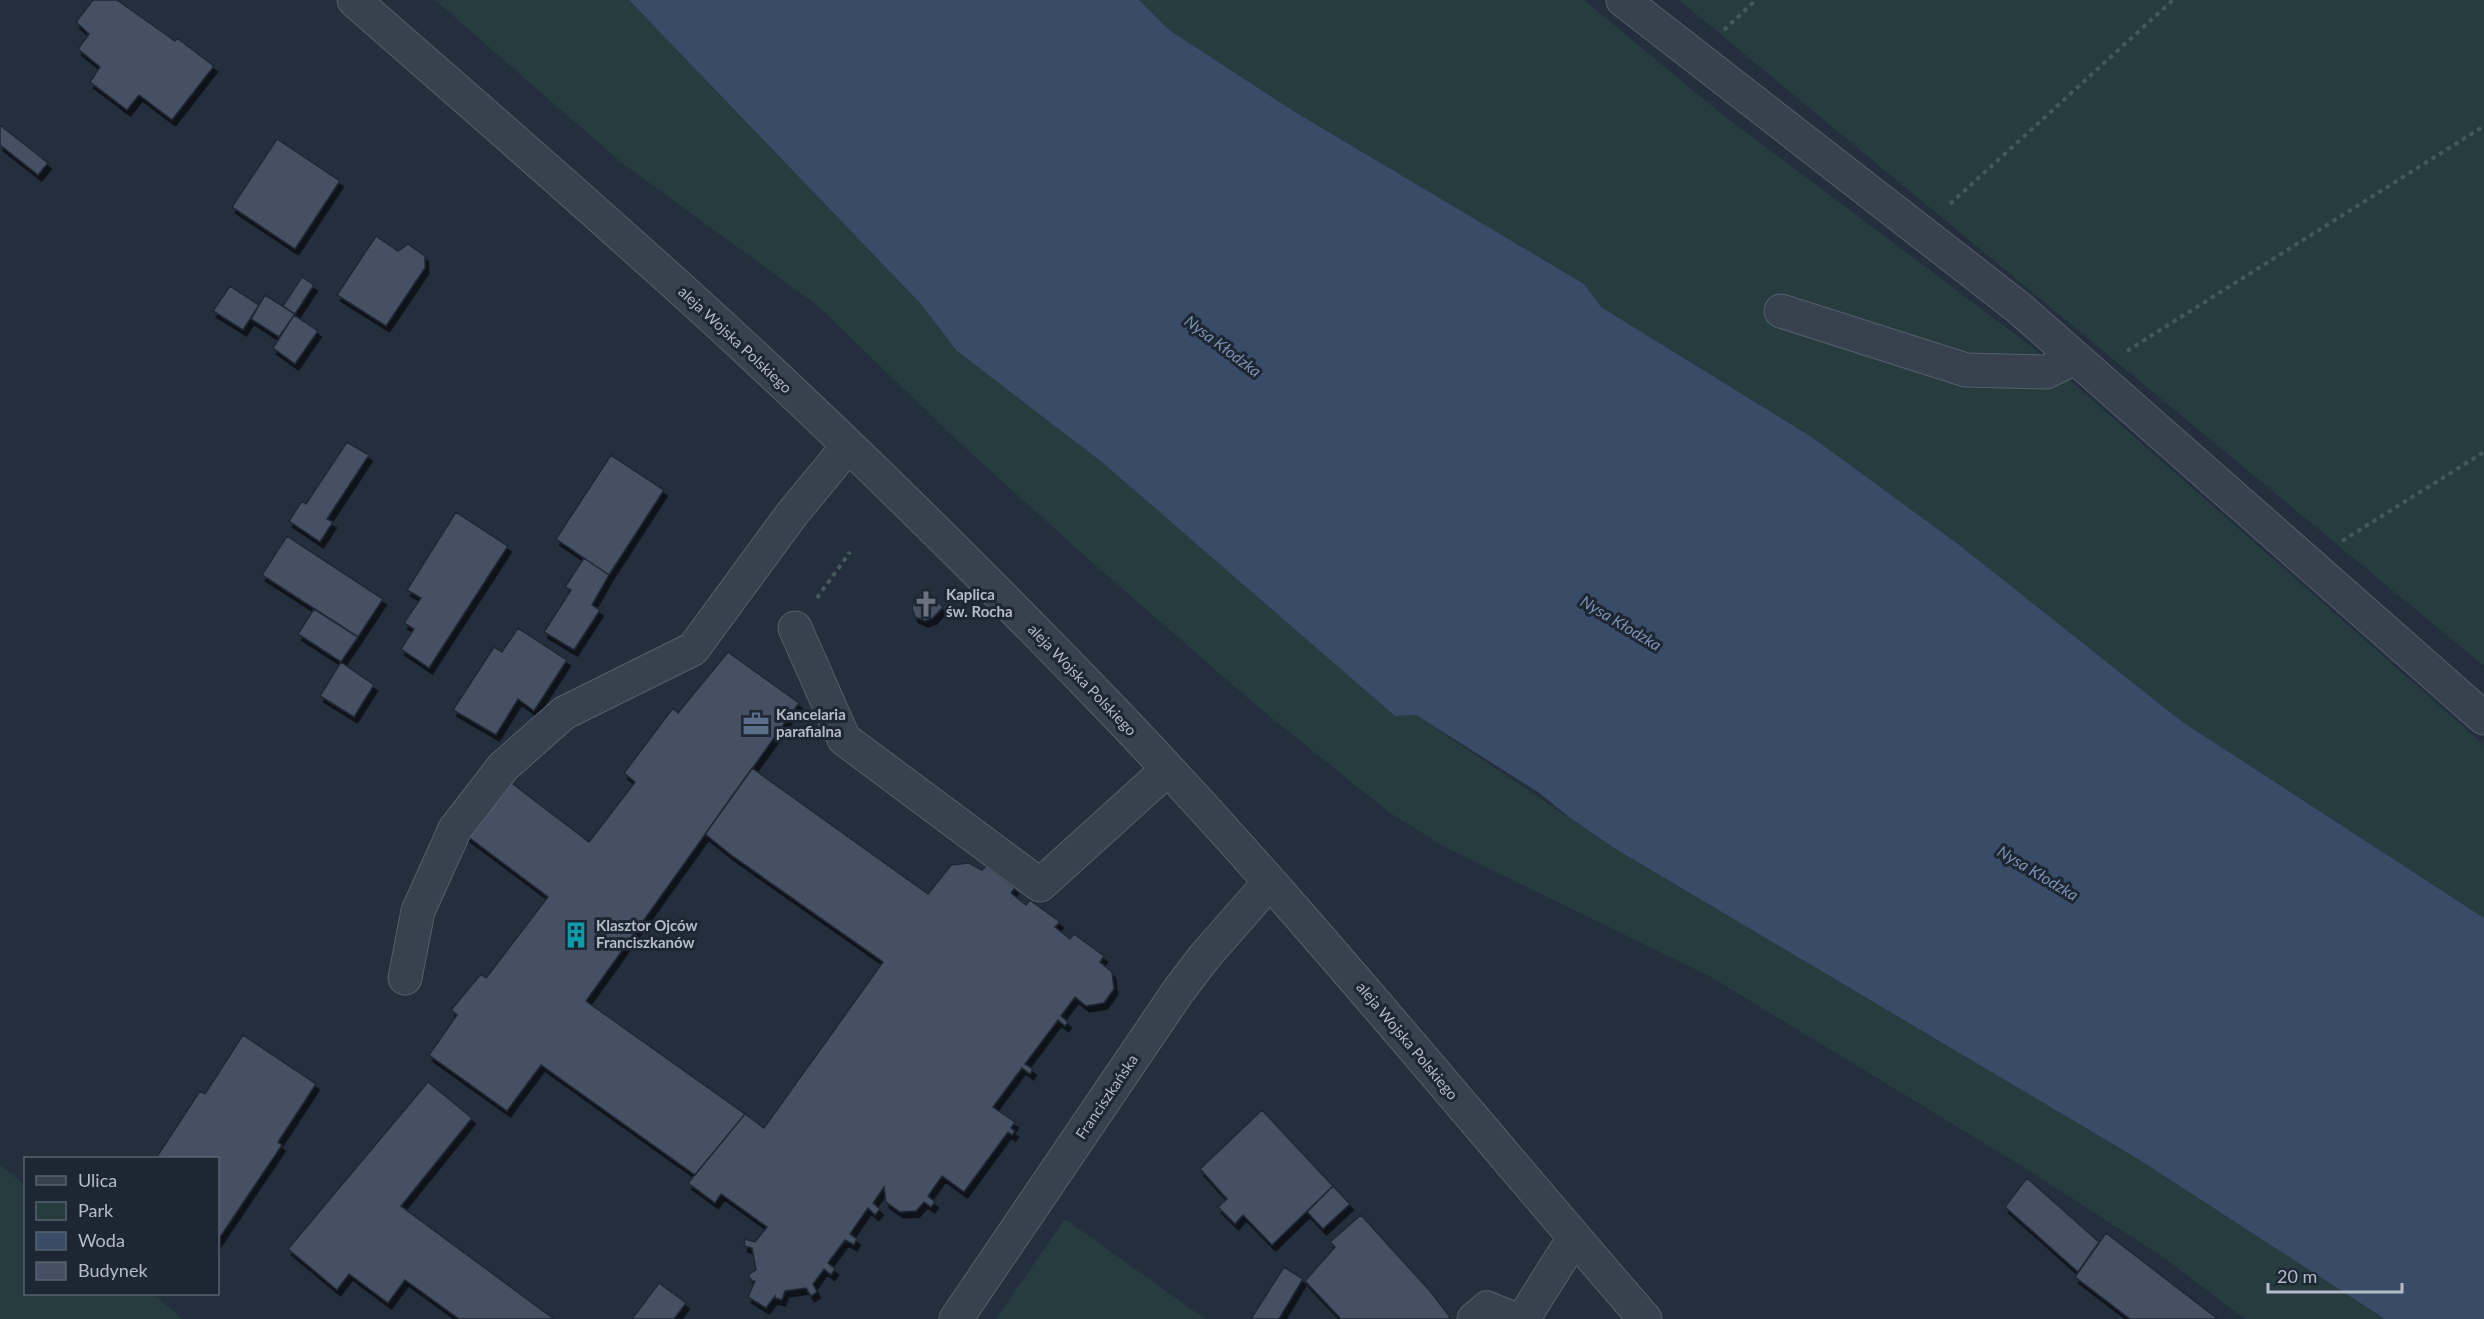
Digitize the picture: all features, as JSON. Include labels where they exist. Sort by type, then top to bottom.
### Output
[{"type":"street","name":"aleja Wojska Polskiego","points":[[354,0],[634,246],[848,446],[1093,690],[1168,769],[1269,883],[1645,1319]]},
{"type":"street","points":[[1623,0],[2019,308],[2484,718]]},
{"type":"street","points":[[1781,311],[1966,370],[2046,372],[2083,366]]},
{"type":"street","points":[[405,978],[418,911],[455,829],[503,767],[564,713],[693,649],[792,514],[848,446]]},
{"type":"street","points":[[795,628],[844,739],[1040,885],[1168,769]]},
{"type":"street","name":"Franciszkańska","points":[[956,1319],[1179,990],[1205,956],[1269,883]]},
{"type":"street","points":[[1523,1319],[1574,1238]]},
{"type":"street","points":[[1474,1319],[1487,1308],[1514,1319]]},
{"type":"path","points":[[1922,231],[2173,0]]},
{"type":"path","points":[[2083,366],[2484,126]]},
{"type":"path","points":[[2306,563],[2484,452]]},
{"type":"path","points":[[795,628],[850,552]]},
{"type":"green space","points":[[435,0],[629,0],[920,303],[957,351],[1103,463],[1395,716],[1416,715],[1614,848],[2138,1159],[2385,1319],[2245,1319],[2166,1259],[2025,1168],[1711,977],[1445,847],[1390,813],[1257,706],[1086,557],[962,445],[817,305],[622,163]]},
{"type":"green space","points":[[1139,0],[1584,0],[1724,116],[2031,346],[2484,745],[2484,918],[2181,721],[1958,544],[1813,438],[1601,307],[1584,284],[1295,112],[1169,30]]},
{"type":"green space","points":[[1679,0],[2484,0],[2484,666]]},
{"type":"green space","points":[[0,1165],[24,1184],[24,1295],[154,1295],[182,1319],[0,1319]]},
{"type":"green space","points":[[1065,1219],[1205,1319],[996,1319]]},
{"type":"water","name":"Nysa Kłodzka","points":[[629,0],[1139,0],[1169,30],[1295,112],[1584,284],[1601,307],[1813,438],[1958,544],[2181,721],[2484,918],[2484,1319],[2385,1319],[2138,1159],[1614,848],[1538,792],[1416,715],[1395,716],[1103,463],[957,351],[920,303]]},
{"type":"building","points":[[93,0],[117,0],[175,41],[177,38],[214,66],[172,120],[139,95],[127,110],[90,82],[100,67],[78,49],[89,34],[76,22]]},
{"type":"building","points":[[0,125],[48,163],[38,175],[0,145]]},
{"type":"building","points":[[277,139],[340,181],[295,249],[232,207]]},
{"type":"building","points":[[376,236],[398,251],[408,244],[425,256],[425,268],[386,326],[337,295]]},
{"type":"building","points":[[302,277],[314,285],[295,314],[283,306]]},
{"type":"building","points":[[230,286],[259,305],[243,330],[213,311]]},
{"type":"building","points":[[265,295],[295,314],[279,337],[251,319]]},
{"type":"building","points":[[294,315],[318,331],[295,364],[273,348]]},
{"type":"building","points":[[347,442],[369,455],[327,519],[333,522],[320,542],[289,521],[302,501],[306,504]]},
{"type":"building","points":[[611,455],[664,490],[609,575],[556,539]]},
{"type":"building","points":[[456,512],[508,546],[429,668],[401,649],[414,629],[404,623],[421,598],[407,590]]},
{"type":"building","points":[[287,536],[383,599],[358,637],[262,575]]},
{"type":"building","points":[[584,558],[609,575],[592,605],[600,610],[574,650],[544,632],[571,590],[565,587]]},
{"type":"building","name":"Kaplica św. Rocha","points":[[924,590],[943,607],[933,618],[925,621],[915,617],[912,608],[914,600]]},
{"type":"building","points":[[314,609],[358,637],[341,662],[298,634]]},
{"type":"building","points":[[518,628],[567,660],[534,711],[518,699],[496,735],[453,710],[494,647],[502,652]]},
{"type":"building","name":"Klasztor Ojców Franciszkanów","points":[[728,652],[799,703],[586,1001],[745,1114],[695,1175],[541,1065],[507,1111],[429,1055],[457,1015],[451,1010],[481,974],[486,978],[548,897],[463,833],[505,778],[589,842],[635,782],[624,773],[673,708],[678,713]]},
{"type":"building","points":[[341,662],[374,685],[354,717],[320,696]]},
{"type":"building","points":[[752,768],[928,894],[951,865],[969,863],[982,870],[986,866],[1015,888],[1011,893],[1026,905],[1030,900],[1060,922],[1055,927],[1070,939],[1074,934],[1104,956],[1100,962],[1112,972],[1114,989],[1104,1003],[1086,1006],[1075,997],[1061,1016],[1068,1022],[1065,1026],[1058,1020],[1025,1064],[1033,1069],[1030,1074],[1022,1068],[993,1107],[1015,1122],[1011,1128],[1015,1131],[1012,1135],[1008,1132],[964,1192],[942,1176],[928,1196],[935,1202],[931,1207],[924,1202],[916,1211],[900,1212],[886,1202],[884,1187],[873,1203],[880,1209],[875,1215],[868,1208],[850,1234],[857,1239],[854,1245],[845,1240],[828,1263],[835,1269],[831,1275],[824,1269],[813,1284],[817,1292],[811,1296],[806,1288],[785,1291],[782,1300],[775,1296],[766,1308],[748,1297],[755,1281],[752,1281],[748,1275],[756,1270],[752,1248],[744,1246],[745,1239],[755,1242],[767,1227],[721,1194],[715,1203],[688,1183],[745,1114],[764,1128],[883,962],[731,855],[705,834]]},
{"type":"building","points":[[243,1035],[316,1084],[278,1142],[282,1145],[219,1239],[219,1157],[157,1157],[200,1091],[205,1094]]},
{"type":"building","points":[[428,1082],[472,1118],[401,1206],[554,1319],[459,1319],[405,1280],[388,1303],[349,1274],[337,1290],[288,1249]]},
{"type":"building","points":[[1262,1110],[1333,1186],[1272,1245],[1243,1215],[1235,1224],[1218,1207],[1227,1199],[1200,1169]]},
{"type":"building","points":[[2027,1178],[2099,1242],[2078,1272],[2005,1207]]},
{"type":"building","points":[[1333,1186],[1350,1204],[1323,1229],[1307,1212]]},
{"type":"building","points":[[1361,1215],[1430,1291],[1450,1317],[1448,1319],[1341,1319],[1305,1281],[1335,1247],[1330,1242]]},
{"type":"building","points":[[2106,1233],[2218,1319],[2130,1319],[2075,1277]]},
{"type":"building","points":[[1284,1267],[1303,1279],[1279,1319],[1251,1319]]},
{"type":"building","points":[[659,1283],[686,1303],[674,1319],[632,1319]]},
{"type":"place","name":"Kaplica św. Rocha","points":[[926,604]]},
{"type":"place","name":"Kancelaria parafialna","points":[[756,724]]},
{"type":"place","name":"Klasztor Ojców Franciszkanów","points":[[576,935]]}]
